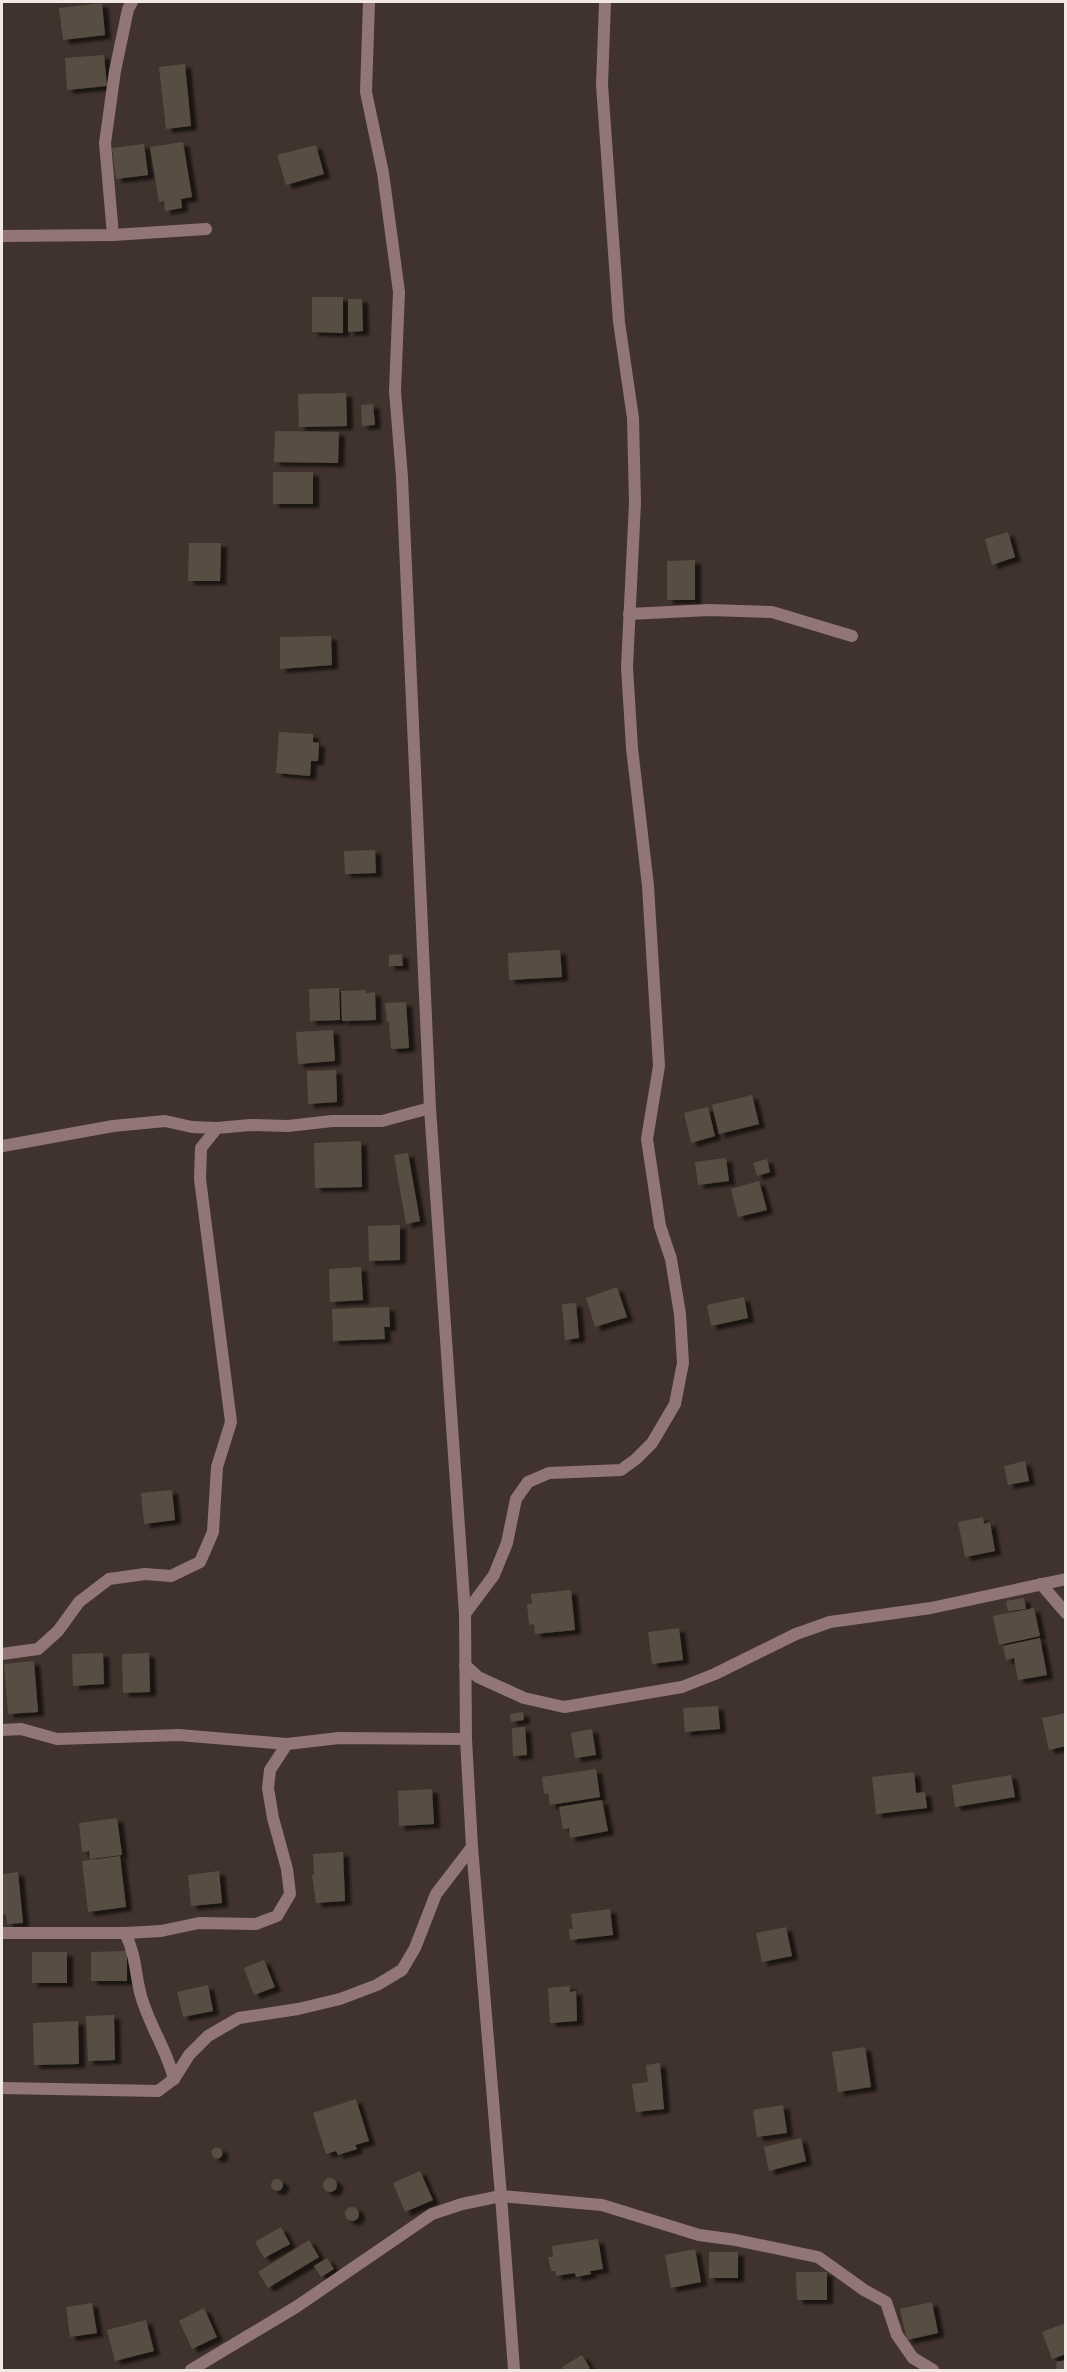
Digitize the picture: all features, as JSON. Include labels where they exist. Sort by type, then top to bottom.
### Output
[{"type":"street","points":[[113,235],[105,143],[116,70],[128,9],[132,2]]},
{"type":"street","points":[[369,2],[366,92],[383,173],[399,292],[395,391],[403,501],[430,1108],[465,1614],[466,1739],[472,1847],[514,2370]]},
{"type":"street","points":[[465,1614],[494,1575],[507,1543],[516,1499],[528,1482],[549,1473],[594,1473],[621,1470],[636,1459],[652,1443],[675,1404],[683,1364],[680,1314],[671,1259],[660,1226],[647,1139],[658,1065],[648,886],[632,748],[627,668],[635,503],[633,418],[620,322],[602,85],[605,2]]},
{"type":"street","points":[[2,236],[113,235],[206,229]]},
{"type":"street","points":[[629,614],[709,610],[772,612],[852,636]]},
{"type":"street","points":[[3,1146],[112,1126],[165,1121],[192,1127],[288,1126],[332,1121],[382,1121],[430,1108]]},
{"type":"street","points":[[2,1654],[38,1649],[58,1631],[79,1602],[109,1579],[145,1574],[171,1576],[200,1562],[213,1532],[218,1467],[231,1422],[200,1179],[201,1148],[217,1128]]},
{"type":"street","points":[[465,1665],[478,1677],[524,1698],[564,1707],[682,1687],[715,1674],[796,1634],[830,1622],[931,1608],[1065,1579]]},
{"type":"street","points":[[1041,1584],[1065,1613]]},
{"type":"street","points":[[2,1730],[21,1729],[57,1739],[179,1735],[287,1744],[339,1738],[466,1739]]},
{"type":"street","points":[[2,1933],[161,1931],[199,1923],[256,1924],[277,1916],[290,1894],[287,1869],[273,1818],[268,1788],[270,1770],[287,1744]]},
{"type":"street","points":[[2,2088],[158,2091],[174,2079],[189,2055],[208,2036],[239,2018],[298,2009],[340,1999],[377,1984],[402,1970],[415,1948],[436,1894],[472,1847]]},
{"type":"street","points":[[124,1933],[131,1945],[141,1995],[149,2019],[170,2061],[174,2079]]},
{"type":"street","points":[[191,2370],[296,2307],[432,2214],[462,2204],[501,2196],[602,2205],[699,2235],[736,2240],[818,2257],[864,2290],[886,2302],[897,2334],[913,2358],[933,2370]]},
{"type":"building","points":[[102,3],[105,35],[63,40],[59,8]]},
{"type":"building","points":[[104,55],[107,86],[67,90],[65,58]]},
{"type":"building","points":[[185,64],[191,126],[166,129],[159,67]]},
{"type":"building","points":[[183,142],[192,197],[181,199],[182,208],[165,211],[164,201],[159,202],[150,147]]},
{"type":"building","points":[[144,144],[148,175],[116,179],[112,148]]},
{"type":"building","points":[[316,145],[324,174],[286,185],[277,155]]},
{"type":"building","points":[[312,297],[343,297],[343,333],[312,332]]},
{"type":"building","points":[[348,299],[362,299],[363,331],[348,332]]},
{"type":"building","points":[[346,393],[347,426],[299,427],[298,394]]},
{"type":"building","points":[[373,404],[375,425],[362,426],[361,405]]},
{"type":"building","points":[[275,431],[339,432],[338,463],[274,462]]},
{"type":"building","points":[[273,472],[313,472],[313,504],[273,504]]},
{"type":"building","points":[[1008,532],[1015,557],[992,565],[985,539]]},
{"type":"building","points":[[189,543],[221,543],[220,581],[188,581]]},
{"type":"building","points":[[695,560],[695,600],[667,600],[667,561]]},
{"type":"building","points":[[331,636],[332,665],[280,669],[280,637]]},
{"type":"building","points":[[279,732],[313,734],[313,742],[319,743],[318,761],[311,761],[310,776],[276,773]]},
{"type":"building","points":[[375,850],[376,873],[345,874],[344,851]]},
{"type":"building","points":[[560,950],[562,977],[509,980],[508,953]]},
{"type":"building","points":[[402,954],[403,966],[389,966],[389,955]]},
{"type":"building","points":[[339,988],[340,1020],[310,1021],[309,989]]},
{"type":"building","points":[[366,990],[366,993],[375,992],[376,1020],[342,1021],[341,991]]},
{"type":"building","points":[[406,1002],[409,1048],[391,1049],[385,1003]]},
{"type":"building","points":[[333,1030],[335,1061],[298,1064],[296,1032]]},
{"type":"building","points":[[336,1070],[337,1102],[308,1104],[307,1071]]},
{"type":"building","points":[[752,1095],[759,1124],[719,1134],[712,1105]]},
{"type":"building","points":[[708,1107],[715,1136],[691,1143],[684,1113]]},
{"type":"building","points":[[361,1141],[362,1187],[315,1188],[314,1143]]},
{"type":"building","points":[[408,1153],[420,1221],[406,1224],[394,1155]]},
{"type":"building","points":[[726,1158],[729,1181],[698,1185],[695,1162]]},
{"type":"building","points":[[767,1159],[770,1172],[757,1176],[753,1163]]},
{"type":"building","points":[[759,1181],[767,1210],[738,1217],[731,1189]]},
{"type":"building","points":[[400,1225],[400,1260],[369,1261],[368,1226]]},
{"type":"building","points":[[361,1267],[363,1300],[330,1302],[329,1269]]},
{"type":"building","points":[[617,1287],[627,1317],[595,1327],[586,1298]]},
{"type":"building","points":[[744,1297],[748,1318],[711,1326],[707,1305]]},
{"type":"building","points":[[576,1303],[579,1338],[565,1340],[562,1304]]},
{"type":"building","points":[[389,1307],[390,1327],[384,1327],[385,1339],[333,1341],[332,1309]]},
{"type":"building","points":[[1025,1461],[1029,1481],[1008,1485],[1004,1466]]},
{"type":"building","points":[[172,1490],[175,1520],[144,1524],[141,1493]]},
{"type":"building","points":[[983,1517],[984,1524],[990,1522],[995,1551],[965,1557],[958,1522]]},
{"type":"building","points":[[571,1590],[575,1630],[535,1634],[534,1624],[529,1625],[527,1604],[532,1604],[531,1594]]},
{"type":"building","points":[[1024,1598],[1026,1609],[1008,1611],[1006,1601]]},
{"type":"building","points":[[1034,1608],[1040,1636],[999,1645],[993,1616]]},
{"type":"building","points":[[679,1628],[683,1660],[652,1664],[648,1632]]},
{"type":"building","points":[[1040,1638],[1047,1675],[1018,1680],[1014,1658],[1006,1660],[1003,1646]]},
{"type":"building","points":[[103,1653],[104,1684],[73,1686],[72,1654]]},
{"type":"building","points":[[149,1653],[150,1692],[123,1693],[122,1654]]},
{"type":"building","points":[[34,1661],[38,1712],[8,1714],[4,1664]]},
{"type":"building","points":[[718,1706],[720,1729],[685,1732],[683,1708]]},
{"type":"building","points":[[523,1712],[524,1720],[511,1722],[510,1714]]},
{"type":"building","points":[[1066,1713],[1066,1746],[1049,1750],[1042,1718]]},
{"type":"building","points":[[525,1727],[527,1755],[513,1756],[512,1728]]},
{"type":"building","points":[[592,1729],[596,1755],[575,1758],[571,1733]]},
{"type":"building","points":[[596,1769],[600,1797],[550,1805],[548,1793],[544,1794],[542,1777]]},
{"type":"building","points":[[914,1772],[916,1793],[925,1792],[927,1808],[876,1814],[872,1777]]},
{"type":"building","points":[[1011,1775],[1015,1797],[955,1807],[952,1785]]},
{"type":"building","points":[[432,1789],[434,1824],[399,1826],[398,1791]]},
{"type":"building","points":[[602,1800],[608,1831],[570,1838],[569,1828],[563,1829],[559,1807]]},
{"type":"building","points":[[117,1818],[122,1855],[90,1859],[89,1851],[82,1852],[79,1823]]},
{"type":"building","points":[[343,1852],[345,1901],[316,1903],[312,1875],[314,1875],[313,1854]]},
{"type":"building","points":[[120,1856],[126,1907],[88,1912],[82,1861]]},
{"type":"building","points":[[219,1871],[222,1903],[191,1906],[188,1875]]},
{"type":"building","points":[[18,1872],[23,1923],[7,1924],[6,1914],[2,1915],[2,1874]]},
{"type":"building","points":[[610,1909],[613,1935],[570,1940],[569,1929],[573,1929],[571,1914]]},
{"type":"building","points":[[786,1927],[792,1956],[762,1962],[756,1933]]},
{"type":"building","points":[[127,1951],[127,1981],[91,1981],[91,1952]]},
{"type":"building","points":[[32,1952],[67,1952],[67,1983],[32,1983]]},
{"type":"building","points":[[264,1960],[275,1987],[254,1995],[244,1968]]},
{"type":"building","points":[[208,1985],[213,2011],[183,2017],[177,1992]]},
{"type":"building","points":[[570,1986],[570,1992],[576,1991],[577,2021],[550,2023],[548,1988]]},
{"type":"building","points":[[114,2015],[115,2060],[88,2061],[86,2016]]},
{"type":"building","points":[[78,2021],[79,2064],[34,2065],[33,2023]]},
{"type":"building","points":[[865,2047],[871,2087],[838,2092],[832,2052]]},
{"type":"building","points":[[660,2063],[664,2109],[636,2112],[632,2084],[648,2082],[646,2065]]},
{"type":"building","points":[[356,2099],[369,2141],[355,2145],[357,2149],[338,2155],[336,2151],[326,2154],[313,2113]]},
{"type":"building","points":[[783,2105],[787,2133],[757,2137],[753,2110]]},
{"type":"building","points":[[801,2138],[806,2161],[769,2171],[764,2147]]},
{"type":"building","points":[[217,2147],[223,2153],[217,2159],[211,2153]]},
{"type":"building","points":[[420,2171],[433,2200],[405,2212],[393,2183]]},
{"type":"building","points":[[330,2178],[335,2180],[337,2185],[335,2190],[330,2192],[325,2190],[323,2185],[325,2180]]},
{"type":"building","points":[[277,2179],[283,2185],[277,2191],[271,2185]]},
{"type":"building","points":[[349,2207],[355,2207],[359,2214],[355,2221],[349,2221],[345,2217],[345,2211]]},
{"type":"building","points":[[281,2227],[290,2244],[264,2258],[255,2242]]},
{"type":"building","points":[[598,2239],[603,2269],[576,2277],[575,2273],[556,2276],[555,2271],[551,2271],[548,2257],[553,2257],[552,2246]]},
{"type":"building","points":[[309,2240],[319,2257],[268,2288],[258,2272]]},
{"type":"building","points":[[695,2249],[701,2282],[671,2288],[665,2255]]},
{"type":"building","points":[[709,2252],[738,2252],[738,2278],[709,2278]]},
{"type":"building","points":[[327,2258],[334,2269],[321,2277],[314,2266]]},
{"type":"building","points":[[796,2272],[827,2272],[827,2300],[797,2300]]},
{"type":"building","points":[[932,2302],[938,2333],[907,2340],[900,2309]]},
{"type":"building","points":[[92,2303],[97,2333],[70,2337],[66,2307]]},
{"type":"building","points":[[204,2308],[217,2337],[192,2349],[179,2321]]},
{"type":"building","points":[[146,2320],[154,2351],[115,2361],[107,2330]]},
{"type":"building","points":[[1066,2323],[1066,2354],[1052,2359],[1042,2332]]},
{"type":"building","points":[[582,2355],[590,2368],[564,2370],[562,2367]]},
{"type":"building","points":[[1066,2360],[1066,2370],[1052,2370],[1057,2369],[1056,2362]]}]
